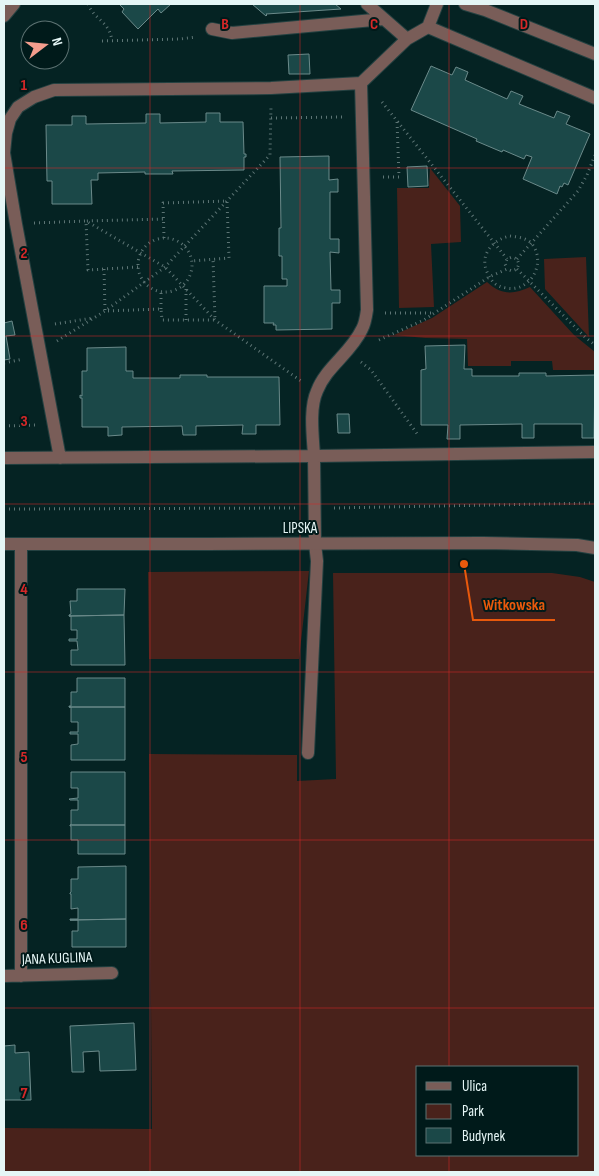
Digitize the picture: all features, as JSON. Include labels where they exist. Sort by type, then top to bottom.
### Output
[{"type":"street","points":[[4,16],[14,4]]},
{"type":"street","points":[[367,4],[407,40]]},
{"type":"street","points":[[60,458],[4,153],[6,133],[10,119],[18,107],[34,97],[54,90],[271,88],[361,84],[407,40],[428,27],[437,4]]},
{"type":"street","points":[[465,4],[489,7],[595,54]]},
{"type":"street","points":[[212,29],[232,33],[384,20]]},
{"type":"street","points":[[428,27],[595,98]]},
{"type":"street","points":[[308,752],[317,561],[313,405],[321,381],[356,342],[364,327],[367,310],[361,84]]},
{"type":"street","points":[[4,458],[595,452]]},
{"type":"street","name":"LIPSKA","points":[[4,544],[535,544],[577,545],[595,548]]},
{"type":"street","points":[[21,976],[22,544]]},
{"type":"street","name":"JANA KUGLINA","points":[[4,976],[112,973]]},
{"type":"path","points":[[88,4],[94,14],[108,27],[112,41]]},
{"type":"path","points":[[102,41],[180,39],[198,37],[212,29]]},
{"type":"path","points":[[361,84],[383,102],[508,259]]},
{"type":"path","points":[[52,345],[165,267],[270,155],[271,88]]},
{"type":"path","points":[[271,118],[349,117]]},
{"type":"path","points":[[363,178],[399,177],[397,120]]},
{"type":"path","points":[[517,260],[578,191],[595,154]]},
{"type":"path","points":[[164,238],[163,203],[227,201]]},
{"type":"path","points":[[192,261],[228,258],[227,201]]},
{"type":"path","points":[[31,223],[163,220]]},
{"type":"path","points":[[86,221],[165,267],[214,320],[303,382]]},
{"type":"path","points":[[86,221],[88,270],[138,267]]},
{"type":"path","points":[[510,236],[526,240],[532,244],[536,251],[538,263],[530,282],[520,287],[509,289],[496,286],[485,268],[488,249],[494,242],[510,236]]},
{"type":"path","points":[[184,288],[173,292],[161,292],[150,287],[142,279],[138,267],[139,259],[148,243],[156,239],[176,239],[185,246],[191,255],[193,265],[190,277],[184,288],[186,320]]},
{"type":"path","points":[[507,269],[505,264],[512,257],[519,264],[517,269]]},
{"type":"path","points":[[213,259],[214,320]]},
{"type":"path","points":[[104,269],[105,310]]},
{"type":"path","points":[[376,335],[379,340],[424,320],[489,277],[507,269],[512,271],[517,269]]},
{"type":"path","points":[[517,269],[595,345]]},
{"type":"path","points":[[161,292],[162,320],[214,320]]},
{"type":"path","points":[[105,310],[161,309]]},
{"type":"path","points":[[383,313],[434,313]]},
{"type":"path","points":[[48,325],[93,318]]},
{"type":"path","points":[[4,363],[26,358]]},
{"type":"path","points":[[358,359],[371,370],[423,442]]},
{"type":"path","points":[[302,388],[303,382],[307,377]]},
{"type":"path","points":[[4,426],[37,424]]},
{"type":"path","points":[[328,508],[595,503]]},
{"type":"path","points":[[4,509],[297,508]]},
{"type":"green space","points":[[430,168],[460,206],[461,242],[431,244],[434,307],[399,308],[397,188],[429,188]]},
{"type":"green space","points":[[586,257],[589,337],[545,289],[544,259]]},
{"type":"green space","points":[[487,282],[497,289],[507,292],[530,287],[574,335],[595,352],[595,370],[553,370],[552,361],[511,361],[511,366],[468,366],[467,339],[394,335],[432,318]]},
{"type":"green space","points":[[309,571],[299,659],[149,659],[148,572]]},
{"type":"green space","points":[[333,573],[552,573],[580,577],[595,582],[595,1172],[4,1172],[4,1128],[152,1129],[149,754],[297,755],[297,781],[336,779]]},
{"type":"building","points":[[119,4],[171,4],[161,13],[158,9],[138,29],[122,12],[124,9]]},
{"type":"building","points":[[252,4],[335,4],[341,9],[266,14],[266,16]]},
{"type":"building","points":[[309,54],[310,74],[289,74],[288,55]]},
{"type":"building","points":[[431,66],[452,75],[456,67],[468,72],[465,80],[507,99],[511,91],[523,96],[519,104],[554,118],[557,111],[570,116],[566,124],[590,134],[568,185],[564,183],[562,187],[560,186],[557,194],[523,179],[532,157],[526,155],[524,159],[503,150],[502,152],[411,110]]},
{"type":"building","points":[[206,113],[220,113],[220,122],[243,122],[244,154],[246,154],[246,157],[244,157],[244,170],[172,171],[173,174],[145,174],[145,172],[98,173],[98,180],[91,180],[92,204],[52,204],[52,181],[47,181],[46,125],[72,125],[72,116],[86,116],[86,124],[146,123],[146,114],[160,114],[160,123],[206,122]]},
{"type":"building","points":[[329,156],[329,180],[338,179],[338,192],[330,192],[330,239],[339,239],[339,253],[330,252],[331,290],[340,290],[340,303],[332,303],[332,329],[276,330],[276,325],[273,325],[274,323],[264,323],[264,286],[287,286],[287,279],[282,279],[282,256],[279,256],[279,228],[281,228],[280,157]]},
{"type":"building","points":[[427,166],[428,186],[408,187],[407,167]]},
{"type":"building","points":[[12,321],[15,335],[6,336],[10,359],[4,360],[4,323]]},
{"type":"building","points":[[465,345],[464,369],[472,369],[472,376],[519,376],[519,373],[546,373],[546,376],[595,375],[594,438],[582,438],[582,424],[534,424],[534,438],[522,438],[522,424],[460,425],[460,439],[447,439],[448,425],[421,425],[421,370],[426,369],[425,346]]},
{"type":"building","points":[[126,347],[126,371],[133,371],[133,378],[180,378],[180,375],[279,377],[280,425],[256,425],[256,434],[242,434],[243,425],[196,426],[196,435],[183,435],[182,426],[122,427],[122,435],[108,436],[108,427],[82,427],[82,398],[80,398],[80,395],[82,396],[82,371],[87,371],[87,348]]},
{"type":"building","points":[[337,414],[349,414],[350,433],[338,433]]},
{"type":"building","points":[[77,589],[125,589],[124,615],[69,616],[71,614],[70,601],[77,601]]},
{"type":"building","points":[[124,615],[125,665],[71,665],[71,650],[78,650],[77,641],[69,641],[69,639],[77,639],[77,630],[71,630],[71,616],[69,616]]},
{"type":"building","points":[[77,678],[125,678],[125,707],[69,707],[71,706],[71,692],[77,692]]},
{"type":"building","points":[[71,707],[125,707],[125,760],[71,760],[71,745],[78,744],[78,734],[70,734],[70,732],[78,732],[78,722],[71,722]]},
{"type":"building","points":[[71,772],[125,772],[125,825],[71,825],[71,810],[78,810],[78,800],[69,799],[78,798],[78,788],[71,788]]},
{"type":"building","points":[[70,825],[125,825],[125,854],[78,854],[78,840],[71,840]]},
{"type":"building","points":[[126,866],[126,919],[70,920],[78,919],[78,908],[71,909],[70,893],[71,879],[78,879],[78,867]]},
{"type":"building","points":[[126,919],[126,947],[72,947],[72,931],[78,931],[78,920],[70,920]]},
{"type":"building","points":[[134,1023],[136,1070],[100,1071],[99,1051],[83,1052],[84,1072],[72,1072],[70,1026]]},
{"type":"building","points":[[15,1045],[15,1053],[29,1052],[31,1100],[4,1100],[4,1046]]},
{"type":"place","name":"Witkowska","points":[[464,564]]}]
